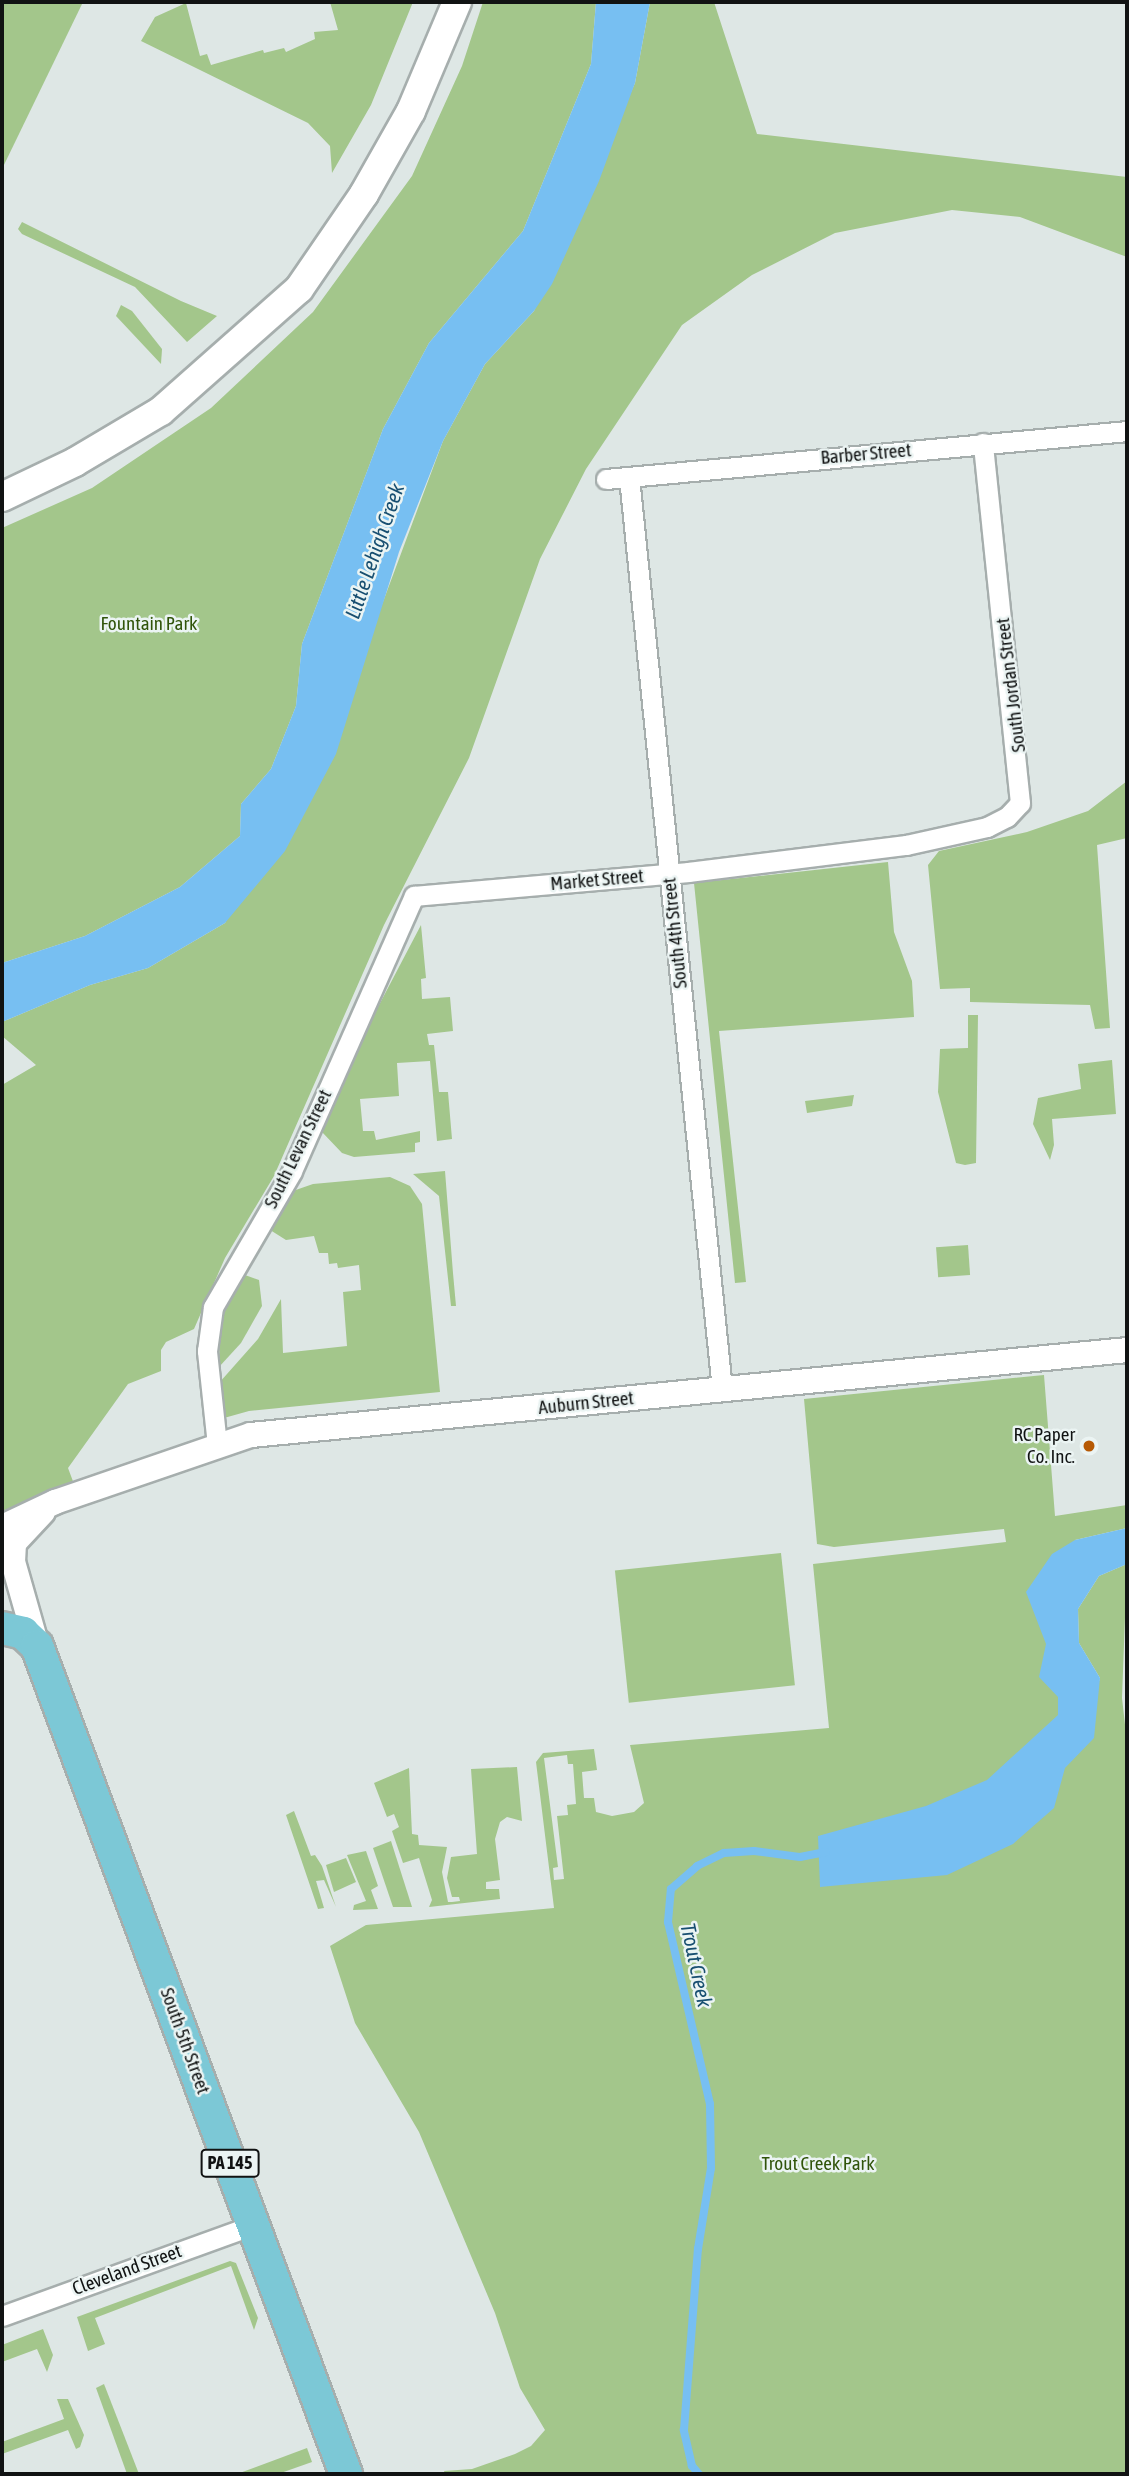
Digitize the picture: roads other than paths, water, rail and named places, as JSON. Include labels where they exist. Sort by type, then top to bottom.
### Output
[{"type":"main road","points":[[2,497],[75,462],[161,411],[299,289],[364,194],[411,111],[457,2]]},
{"type":"main road","points":[[2,1628],[23,1633],[37,1646]]},
{"type":"main road","name":"South 5th Street","points":[[37,1646],[346,2474]]},
{"type":"street","name":"Barber Street","points":[[606,479],[1127,431]]},
{"type":"street","name":"South Jordan Street","points":[[906,845],[987,827],[1007,817],[1020,803],[983,443]]},
{"type":"street","name":"South 4th Street","points":[[629,477],[722,1390]]},
{"type":"street","name":"Market Street","points":[[414,896],[669,874],[906,845]]},
{"type":"street","name":"South Levan Street","points":[[217,1445],[207,1352],[213,1307],[292,1171],[414,896]]},
{"type":"street","name":"Auburn Street","points":[[2,1527],[55,1503],[251,1435],[1127,1350]]},
{"type":"street","name":"Auburn Street","points":[[37,1646],[15,1585],[14,1543],[55,1503]]},
{"type":"street","name":"Cleveland Street","points":[[2,2316],[253,2225]]},
{"type":"water","name":"Little Lehigh Creek","points":[[596,2],[650,2],[635,83],[599,181],[552,284],[534,311],[485,364],[443,441],[399,552],[336,754],[285,851],[225,923],[148,968],[90,985],[2,1022],[2,963],[85,936],[180,887],[240,836],[241,804],[271,769],[296,706],[302,644],[383,429],[429,343],[523,231],[591,64]]},
{"type":"water","points":[[1127,1528],[1127,1564],[1099,1576],[1078,1609],[1079,1643],[1100,1678],[1094,1738],[1065,1768],[1054,1808],[1013,1844],[947,1875],[820,1887],[818,1836],[926,1806],[987,1780],[1058,1715],[1058,1697],[1039,1677],[1046,1644],[1026,1592],[1052,1554],[1075,1540]]},
{"type":"waterway","name":"Trout Creek","points":[[699,2474],[692,2466],[684,2430],[698,2249],[711,2168],[710,2104],[668,1922],[671,1889],[697,1866],[724,1853],[754,1851],[800,1857],[826,1852]]},
{"type":"place","name":"RC Paper Co. Inc.","points":[[1089,1446]]},
{"type":"park label","name":"Fountain Park","points":[[149,624]]},
{"type":"park label","name":"Trout Creek Park","points":[[818,2164]]}]
